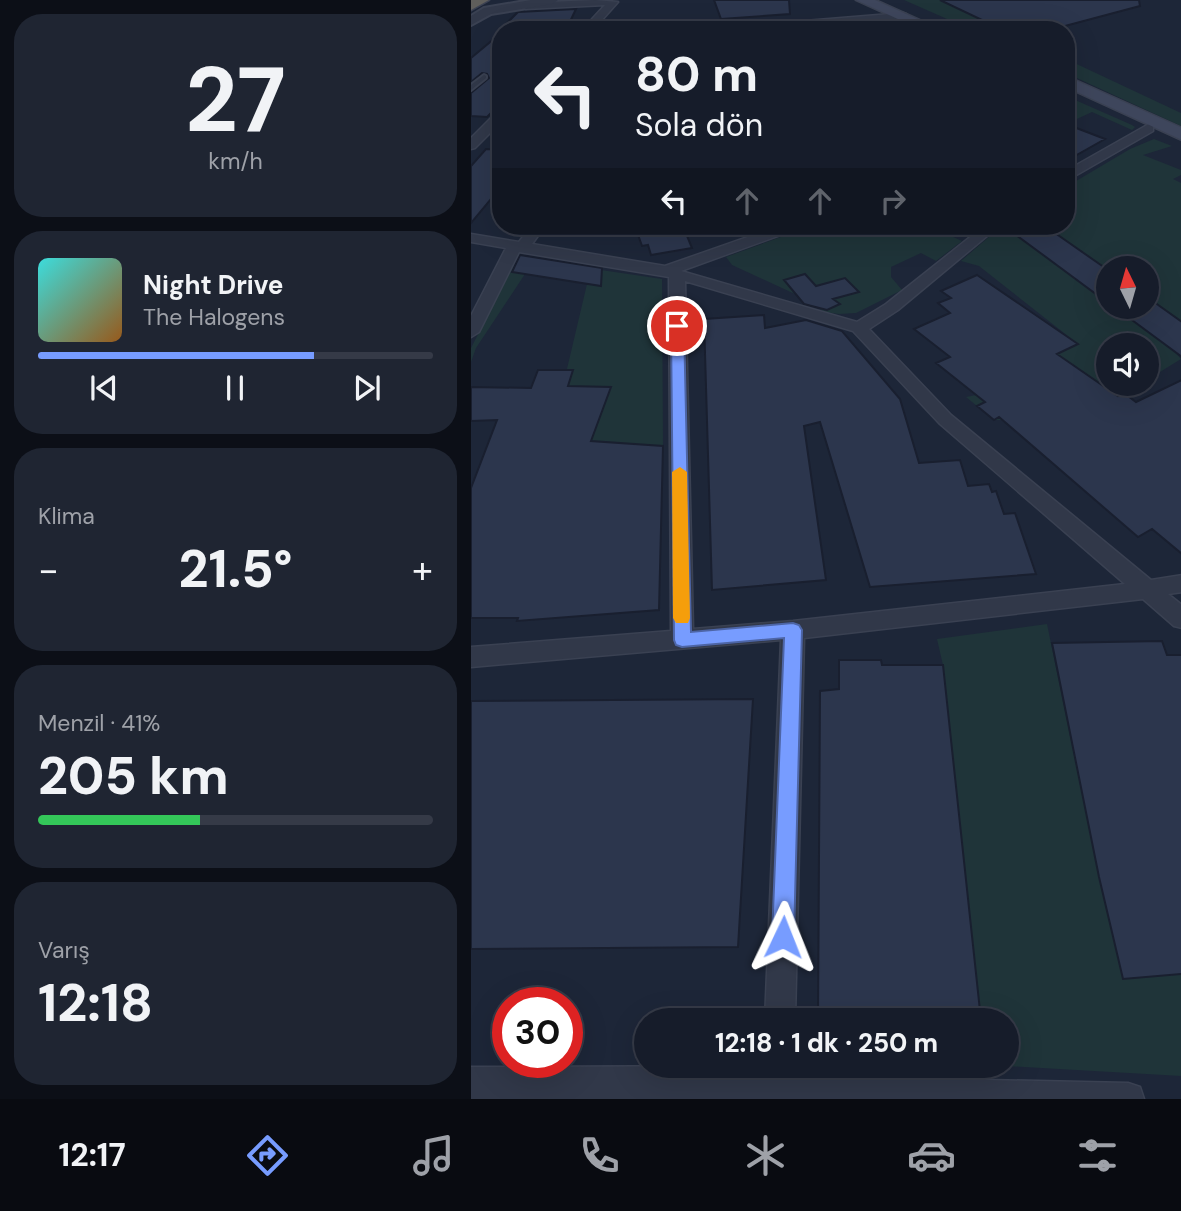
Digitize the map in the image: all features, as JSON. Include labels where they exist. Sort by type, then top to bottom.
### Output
[{"type":"highway","points":[[471,5],[479,0]]},
{"type":"main road","points":[[863,0],[920,21]]},
{"type":"main road","points":[[894,0],[930,21]]},
{"type":"main road","points":[[1075,85],[1181,135]]},
{"type":"main road","points":[[1075,94],[1181,143]]},
{"type":"street","points":[[526,6],[552,0]]},
{"type":"street","points":[[471,21],[488,11],[526,6],[613,2],[595,21]]},
{"type":"street","points":[[842,21],[903,16]]},
{"type":"street","points":[[471,145],[477,130],[492,121]]},
{"type":"street","points":[[1075,172],[1149,128]]},
{"type":"street","points":[[471,332],[518,247],[529,235]]},
{"type":"street","points":[[671,273],[769,235]]},
{"type":"street","points":[[859,328],[892,307],[981,235]]},
{"type":"street","points":[[471,238],[671,273],[859,328],[945,419],[1181,619]]},
{"type":"street","points":[[671,273],[682,640]]},
{"type":"street","points":[[471,657],[793,630],[1145,590],[1181,583]]},
{"type":"street","points":[[780,1008],[793,630]]},
{"type":"street","points":[[471,1083],[778,1082],[987,1096],[1128,1099]]},
{"type":"lane","points":[[471,88],[484,77]]},
{"type":"green space","points":[[904,0],[940,0],[984,21],[952,21]]},
{"type":"green space","points":[[1075,63],[1181,113],[1181,126],[1075,77]]},
{"type":"green space","points":[[1075,100],[1135,127],[1132,130],[1092,112],[1075,120]]},
{"type":"green space","points":[[1154,139],[1172,146],[1143,155],[1181,170],[1181,175],[1173,179],[1181,183],[1181,322],[1159,306],[1159,256],[1096,256],[1096,262],[1058,235],[1075,235],[1075,182],[1130,149]]},
{"type":"green space","points":[[786,235],[949,235],[962,241],[936,261],[921,253],[891,267],[891,277],[902,290],[856,313],[824,312],[810,301],[732,265],[726,257]]},
{"type":"green space","points":[[991,235],[1016,235],[1096,294],[1096,319],[1131,319],[1150,333],[1096,333],[1096,395],[1082,401],[1068,390],[1001,420],[994,420],[1067,361],[977,406],[966,397],[976,395],[1078,344],[979,266],[961,261]]},
{"type":"green space","points":[[514,264],[512,272],[525,274],[476,348],[471,362],[471,348]]},
{"type":"green space","points":[[601,270],[662,279],[663,446],[556,438],[550,441],[587,284],[601,286]]},
{"type":"green space","points":[[1159,340],[1174,351],[1181,359],[1159,373]]},
{"type":"green space","points":[[1047,624],[1099,877],[1123,978],[1181,974],[1181,1076],[1019,1067],[1019,1008],[980,1008],[943,665],[937,639]]},
{"type":"building","points":[[714,0],[789,0],[790,14],[721,19]]},
{"type":"building","points":[[940,0],[1139,0],[1140,6],[1075,23],[1075,21],[984,21]]},
{"type":"building","points":[[576,9],[570,21],[509,21],[518,12]]},
{"type":"building","points":[[492,40],[492,112],[487,117],[471,116],[471,93],[489,78],[482,73],[471,82],[471,58]]},
{"type":"building","points":[[1075,127],[1105,139],[1075,156]]},
{"type":"building","points":[[486,149],[492,149],[492,198],[471,223],[471,166]]},
{"type":"building","points":[[638,235],[687,235],[692,248],[651,255],[648,245],[642,246]]},
{"type":"building","points":[[1016,235],[1058,235],[1096,262],[1096,294]]},
{"type":"building","points":[[520,255],[602,268],[601,286],[512,272]]},
{"type":"building","points":[[805,274],[816,286],[845,278],[859,292],[833,299],[840,304],[827,310],[804,304],[784,280]]},
{"type":"building","points":[[977,275],[1078,344],[1057,354],[1096,381],[1096,396],[1128,396],[1136,402],[1149,396],[1159,396],[1159,391],[1182,380],[1182,554],[1152,529],[1138,537],[999,417],[994,420],[977,406],[985,402],[936,363],[950,357],[914,329],[950,313],[938,303],[951,298],[941,291]]},
{"type":"building","points":[[1159,306],[1182,322],[1182,357],[1159,340],[1159,333],[1150,333],[1131,319],[1159,319]]},
{"type":"building","points":[[764,315],[765,328],[806,320],[842,331],[900,399],[919,463],[960,460],[968,486],[989,484],[992,492],[996,491],[1004,514],[1015,513],[1036,574],[870,587],[820,422],[804,426],[826,580],[712,590],[704,319]]},
{"type":"building","points":[[538,370],[573,370],[568,386],[611,387],[591,441],[663,446],[659,610],[517,621],[518,618],[471,618],[471,488],[497,420],[471,421],[471,387],[531,388]]},
{"type":"building","points":[[1162,641],[1167,655],[1182,655],[1182,974],[1123,979],[1099,877],[1052,643]]},
{"type":"building","points":[[839,660],[881,660],[882,665],[943,665],[980,1008],[818,1008],[820,691],[839,689]]},
{"type":"building","points":[[753,699],[738,947],[471,949],[471,701]]},
{"type":"slow traffic","points":[[680,472],[682,618]]},
{"type":"route","points":[[677,326],[682,640],[793,630],[783,937]]}]
